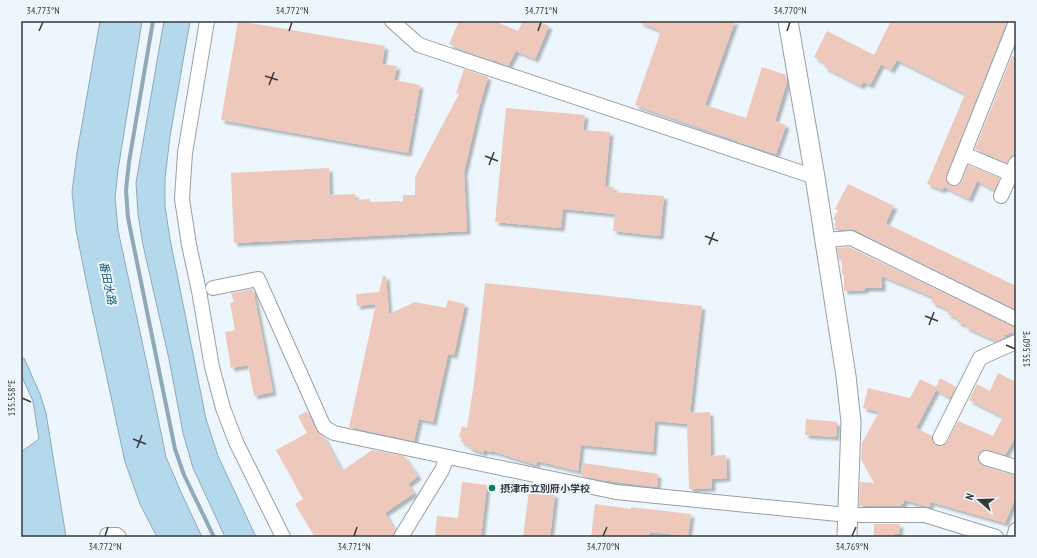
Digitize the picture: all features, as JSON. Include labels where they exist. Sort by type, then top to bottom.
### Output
[{"type":"street","points":[[207,21],[185,153],[182,199],[212,367],[223,408],[236,442],[284,537]]},
{"type":"street","points":[[392,21],[419,46],[815,177]]},
{"type":"street","points":[[788,21],[815,177],[846,376],[851,422],[847,537]]},
{"type":"street","points":[[954,178],[1016,22]]},
{"type":"street","points":[[964,154],[1014,171],[1001,196]]},
{"type":"street","points":[[825,240],[851,238],[1016,318]]},
{"type":"street","points":[[213,288],[258,279],[324,427],[334,433],[616,492],[848,516],[925,515],[994,537]]},
{"type":"street","points":[[940,438],[980,358],[1016,342]]},
{"type":"street","points":[[401,537],[442,470],[447,457]]},
{"type":"street","points":[[986,458],[1014,463]]},
{"type":"street","points":[[1014,537],[1016,530]]},
{"type":"street","points":[[107,537],[117,535],[119,537]]},
{"type":"water","name":"番田水路","points":[[100,21],[142,21],[118,170],[115,198],[118,230],[166,457],[202,537],[157,537],[140,504],[125,462],[76,230],[72,192],[77,153]]},
{"type":"water","points":[[164,21],[190,21],[170,136],[165,179],[165,206],[170,239],[206,419],[218,456],[256,537],[225,537],[193,468],[183,433],[169,359],[143,245],[138,214],[136,183]]},
{"type":"water","points":[[24,358],[40,394],[46,413],[66,537],[21,537],[21,452],[39,439],[33,401],[21,375],[21,360]]},
{"type":"building","points":[[238,21],[385,46],[382,64],[397,66],[394,80],[420,85],[408,153],[221,120]]},
{"type":"building","points":[[459,21],[494,21],[518,31],[523,21],[538,21],[549,26],[535,59],[516,51],[508,66],[467,52],[449,44]]},
{"type":"building","points":[[639,21],[735,21],[705,105],[746,118],[762,67],[786,75],[787,82],[775,121],[786,125],[776,154],[635,105],[661,31]]},
{"type":"building","points":[[891,21],[1007,21],[946,179],[947,183],[951,186],[959,185],[968,165],[1000,178],[994,190],[977,181],[969,199],[944,187],[942,190],[927,184],[965,94],[897,60],[891,70],[881,64],[870,85],[863,82],[861,86],[824,67],[826,64],[814,57],[827,31],[874,55]]},
{"type":"building","points":[[1012,56],[1016,57],[1016,155],[1011,156],[1007,163],[975,149]]},
{"type":"building","points":[[464,69],[488,77],[464,172],[467,231],[234,243],[231,173],[329,168],[330,195],[355,194],[356,200],[370,199],[370,202],[400,201],[399,205],[401,201],[403,201],[403,195],[415,195],[415,177],[459,94],[456,93]]},
{"type":"building","points":[[506,108],[585,115],[583,130],[610,132],[605,186],[614,187],[613,192],[664,196],[660,236],[613,231],[615,214],[563,209],[561,228],[495,222]]},
{"type":"building","points":[[848,184],[894,206],[886,222],[887,224],[1016,286],[1016,310],[855,230],[834,230],[836,221],[833,219],[838,210],[835,209]]},
{"type":"building","points":[[849,247],[1015,327],[1013,334],[1009,332],[1008,335],[1005,334],[1004,338],[997,341],[978,333],[965,327],[966,325],[957,322],[958,318],[947,314],[949,310],[931,302],[933,297],[882,276],[882,288],[865,288],[865,290],[844,291],[842,260],[839,260],[837,248]]},
{"type":"building","points":[[383,276],[386,276],[389,314],[415,302],[446,308],[448,300],[465,304],[454,355],[448,354],[433,422],[419,419],[414,441],[349,427],[376,304],[357,306],[356,294],[379,292]]},
{"type":"building","points":[[485,283],[702,306],[690,413],[710,412],[711,456],[726,455],[727,478],[712,479],[712,488],[689,489],[687,424],[655,421],[653,452],[581,445],[578,471],[537,461],[536,465],[492,451],[484,450],[484,453],[469,448],[470,447],[460,441],[462,438],[459,437],[462,426],[467,428],[474,383]]},
{"type":"building","points":[[253,289],[273,392],[254,396],[248,365],[231,368],[225,332],[235,330],[230,303],[234,302],[231,293]]},
{"type":"building","points":[[998,373],[1016,382],[1016,436],[1005,455],[984,450],[980,452],[978,460],[980,464],[984,466],[1016,476],[1016,496],[1005,523],[931,502],[929,507],[904,500],[904,504],[901,504],[901,506],[859,506],[860,482],[874,483],[861,459],[862,443],[879,412],[863,408],[868,388],[910,398],[920,379],[936,387],[940,378],[956,387],[950,398],[936,390],[916,428],[932,436],[933,443],[937,446],[941,446],[947,442],[958,421],[993,436],[1003,417],[969,400],[977,384],[990,391]]},
{"type":"building","points":[[307,411],[316,430],[324,437],[342,471],[372,450],[404,456],[418,476],[408,484],[414,493],[385,513],[395,530],[393,537],[315,537],[295,504],[303,499],[276,450],[307,433],[298,416]]},
{"type":"building","points":[[806,419],[837,422],[836,437],[805,435]]},
{"type":"building","points":[[583,463],[658,474],[657,487],[581,476]]},
{"type":"building","points":[[462,482],[487,485],[481,537],[435,537],[437,516],[458,518]]},
{"type":"building","points":[[529,491],[555,494],[550,537],[523,537]]},
{"type":"building","points":[[595,504],[631,509],[631,507],[691,514],[688,536],[650,532],[650,537],[591,537]]},
{"type":"building","points":[[874,524],[900,524],[899,534],[895,534],[895,537],[874,537]]},
{"type":"waterway","points":[[153,21],[129,162],[126,190],[128,218],[175,449],[184,475],[214,537]]},
{"type":"place","name":"摂津市立別府小学校","points":[[492,488]]}]
